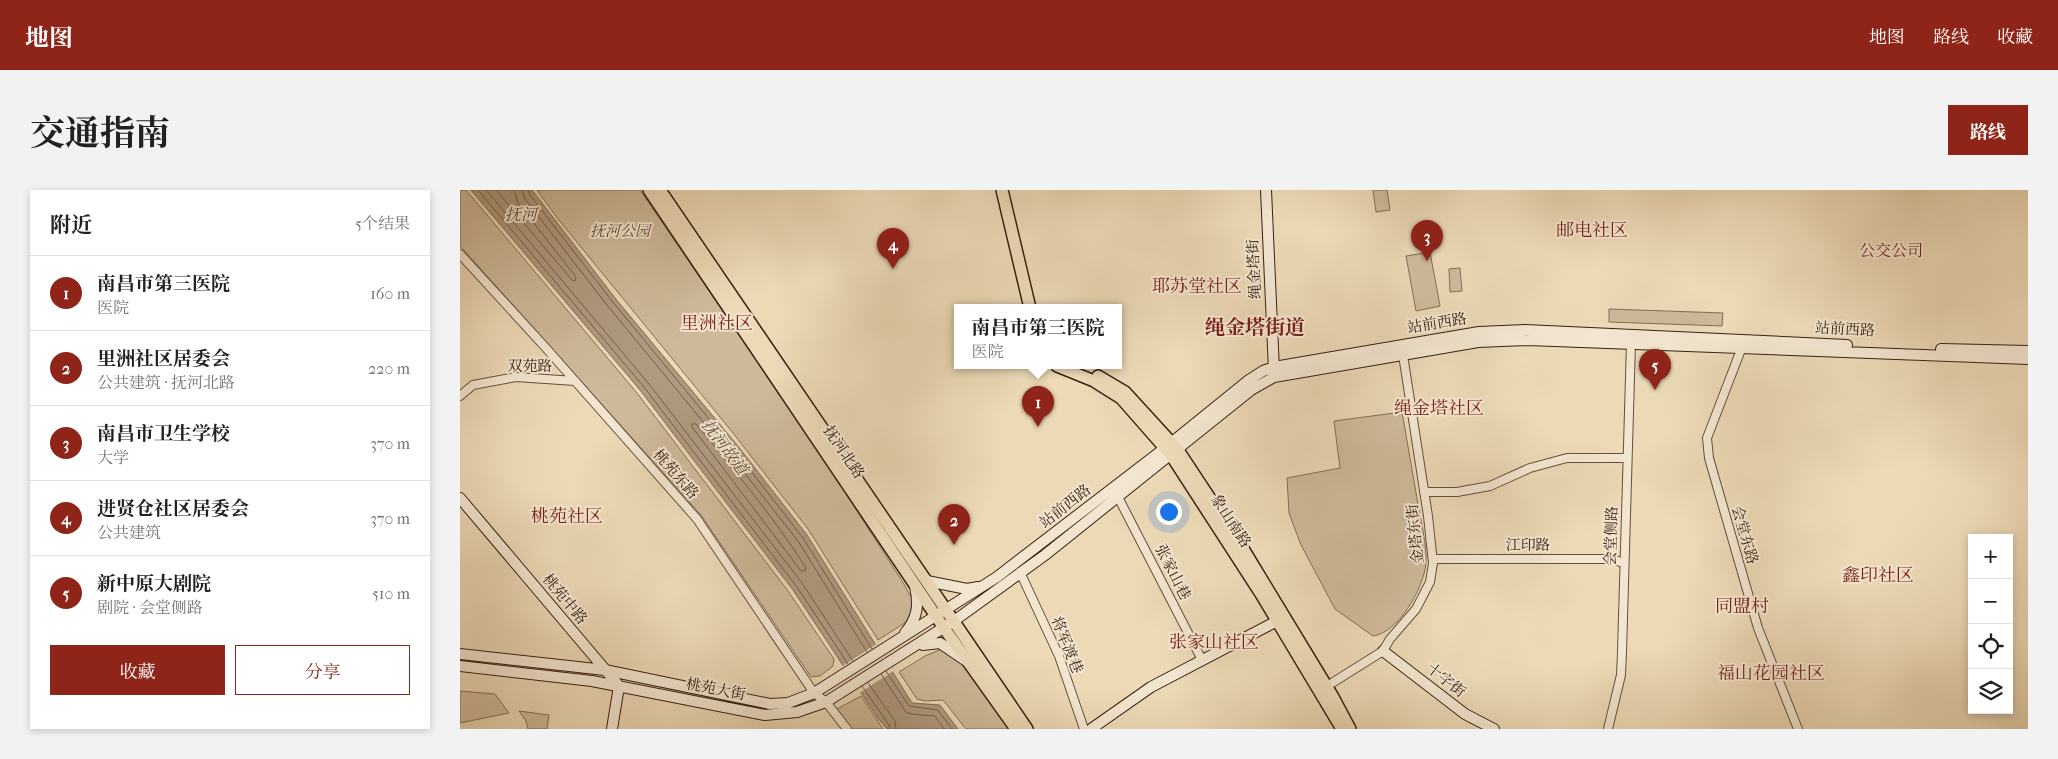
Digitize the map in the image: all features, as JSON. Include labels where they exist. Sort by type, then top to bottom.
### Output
[{"type":"main road","name":"抚河北路","points":[[649,190],[944,628],[1016,729]]},
{"type":"main road","name":"抚河北路","points":[[660,190],[1027,729]]},
{"type":"main road","points":[[1002,190],[1029,304]]},
{"type":"main road","points":[[1008,190],[1034,304]]},
{"type":"main road","name":"绳金塔街","points":[[1266,190],[1274,372]]},
{"type":"main road","name":"站前西路","points":[[936,616],[1015,564],[1274,372],[1479,332],[1525,330],[1894,347],[2028,351]]},
{"type":"main road","name":"站前西路","points":[[1274,372],[1403,355],[1478,342],[1528,340],[2028,359]]},
{"type":"main road","name":"象山南路","points":[[1064,369],[1094,381],[1121,398],[1172,449],[1277,621],[1350,729]]},
{"type":"main road","name":"象山南路","points":[[1081,369],[1116,385],[1125,392],[1172,449],[1240,544],[1324,689],[1342,729]]},
{"type":"main road","name":"站前西路","points":[[944,628],[1118,497],[1172,449]]},
{"type":"main road","name":"桃苑中路","points":[[460,498],[495,537],[619,686]]},
{"type":"main road","points":[[927,581],[967,588],[984,586]]},
{"type":"main road","points":[[902,637],[911,626],[918,607],[915,585]]},
{"type":"main road","name":"桃苑大街","points":[[460,654],[605,670],[770,704],[788,703],[814,692],[936,616]]},
{"type":"main road","points":[[1091,729],[1151,687],[1277,621]]},
{"type":"main road","name":"桃苑大街","points":[[460,666],[592,681],[764,715],[797,712],[826,702],[944,628]]},
{"type":"main road","points":[[912,648],[940,643],[971,665]]},
{"type":"main road","name":"十字街","points":[[1383,651],[1465,714],[1494,729]]},
{"type":"main road","points":[[612,729],[619,686]]},
{"type":"street","name":"桃苑东路","points":[[460,254],[697,519],[814,692],[826,702],[847,729]]},
{"type":"street","name":"会堂侧路","points":[[1608,729],[1621,674],[1631,343]]},
{"type":"street","name":"会堂东路","points":[[1742,347],[1707,438],[1709,458],[1758,628],[1798,729]]},
{"type":"street","name":"金塔东街","points":[[1324,689],[1383,651],[1390,639],[1416,608],[1430,582],[1433,559],[1403,355]]},
{"type":"street","name":"双苑路","points":[[460,396],[473,385],[516,377],[575,381]]},
{"type":"street","points":[[1424,492],[1457,492],[1490,486],[1530,468],[1567,458],[1627,458]]},
{"type":"street","name":"张家山巷","points":[[1118,497],[1202,660]]},
{"type":"street","name":"江印路","points":[[1433,559],[1613,559],[1623,563]]},
{"type":"street","name":"将军渡巷","points":[[1020,572],[1059,656],[1084,729]]},
{"type":"green space","points":[[460,190],[466,190],[637,393],[788,591],[834,659],[833,666],[820,676],[811,677],[701,515],[460,246]]},
{"type":"green space","name":"抚河公园","points":[[537,190],[640,190],[819,452],[904,584],[912,599],[911,619],[878,640],[808,529],[733,433],[558,219]]},
{"type":"green space","points":[[1373,190],[1387,190],[1390,210],[1376,212]]},
{"type":"green space","points":[[1430,252],[1440,306],[1416,311],[1406,256]]},
{"type":"green space","points":[[1460,268],[1462,291],[1450,292],[1449,269]]},
{"type":"green space","points":[[1609,309],[1723,313],[1722,326],[1609,322]]},
{"type":"green space","points":[[1402,412],[1424,537],[1426,563],[1420,585],[1408,608],[1392,627],[1373,636],[1335,609],[1301,545],[1289,513],[1287,478],[1340,468],[1334,421]]},
{"type":"green space","points":[[942,649],[964,666],[1011,729],[966,729],[943,700],[925,701],[917,699],[899,672],[925,656]]},
{"type":"green space","points":[[460,691],[495,694],[509,713],[460,723]]},
{"type":"green space","points":[[861,696],[883,729],[850,729],[837,709]]},
{"type":"green space","points":[[519,711],[549,715],[547,729],[528,729],[526,721]]},
{"type":"water","name":"抚河","points":[[471,190],[532,190],[615,298],[737,445],[807,535],[912,703],[940,705],[958,729],[887,729],[877,717],[793,590],[640,390]]},
{"type":"pier","points":[[878,643],[895,670],[858,694],[841,667]]},
{"type":"place","name":"南昌市卫生学校","points":[[1427,261]]},
{"type":"place","name":"进贤仓社区居委会","points":[[893,269]]},
{"type":"place","name":"新中原大剧院","points":[[1655,390]]},
{"type":"place","name":"南昌市第三医院","points":[[1038,427]]},
{"type":"place","name":"里洲社区居委会","points":[[954,545]]},
{"type":"district","name":"邮电社区","points":[[1592,230]]},
{"type":"district","name":"公交公司","points":[[1891,250]]},
{"type":"district","name":"耶苏堂社区","points":[[1197,286]]},
{"type":"district","name":"里洲社区","points":[[717,323]]},
{"type":"district","name":"绳金塔街道","points":[[1255,327]]},
{"type":"district","name":"绳金塔社区","points":[[1439,408]]},
{"type":"district","name":"桃苑社区","points":[[567,516]]},
{"type":"district","name":"鑫印社区","points":[[1878,575]]},
{"type":"district","name":"同盟村","points":[[1742,606]]},
{"type":"district","name":"张家山社区","points":[[1214,642]]},
{"type":"district","name":"福山花园社区","points":[[1771,673]]},
{"type":"water label","name":"抚河故道","points":[[725,447]]}]
